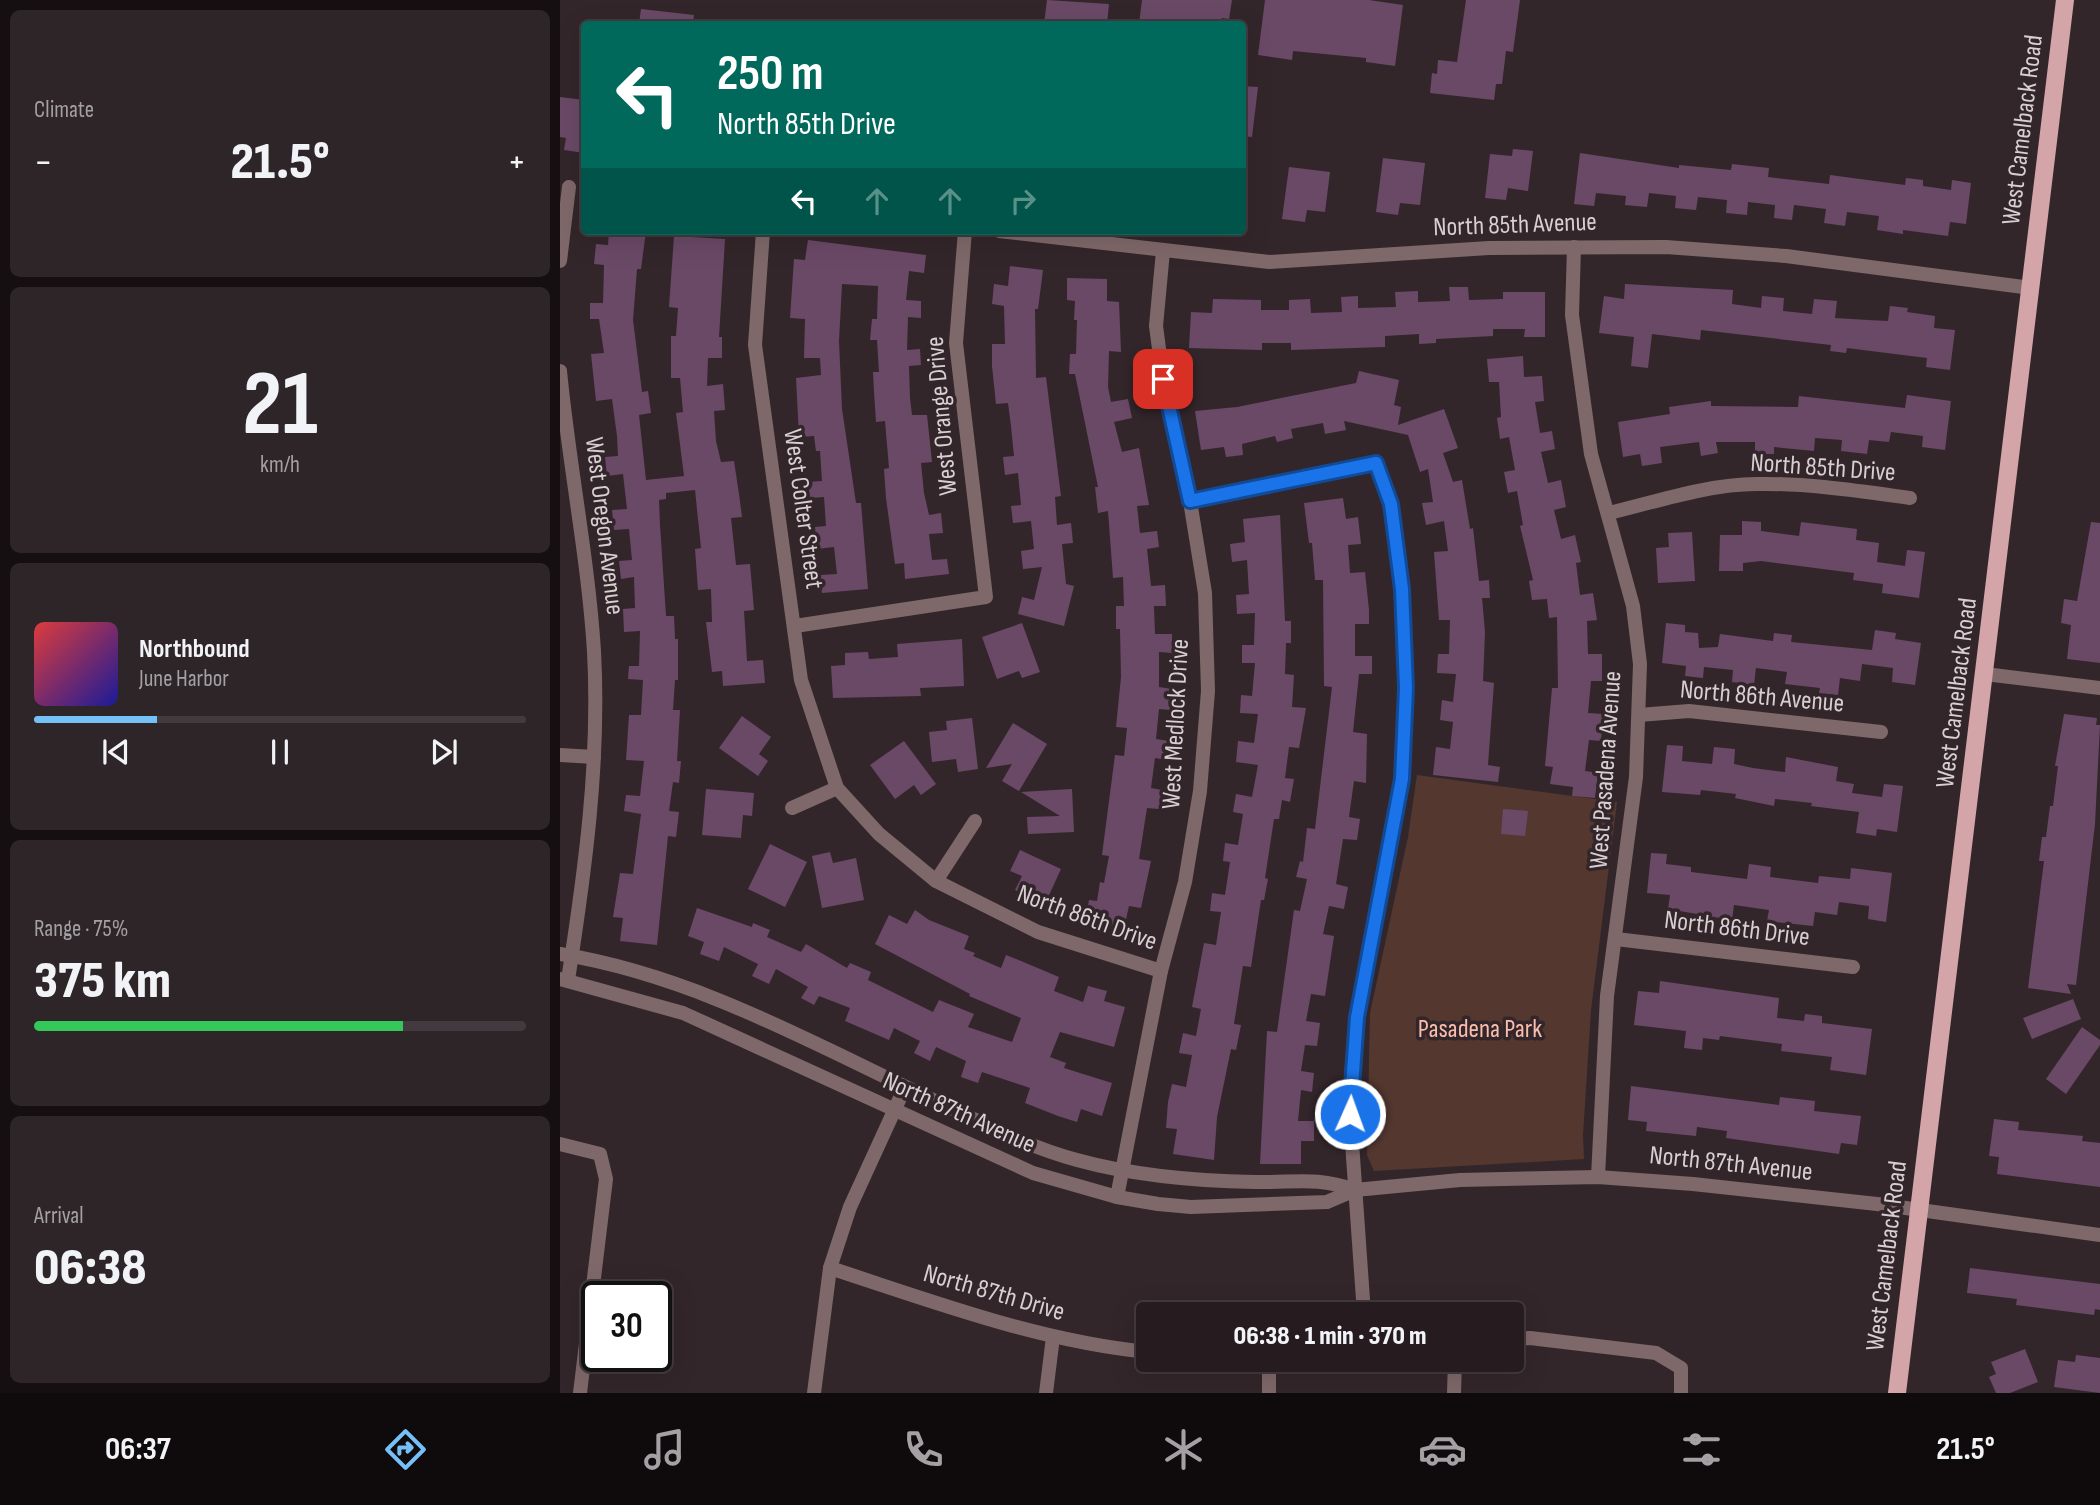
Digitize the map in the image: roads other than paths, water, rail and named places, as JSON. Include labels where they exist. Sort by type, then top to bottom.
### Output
[{"type":"main road","name":"West Camelback Road","points":[[1897,1393],[2065,0]]},
{"type":"street","points":[[560,261],[564,186]]},
{"type":"street","name":"West Colter Street","points":[[763,235],[755,345],[801,680],[837,788]]},
{"type":"street","name":"West Orange Drive","points":[[795,626],[986,597],[956,343],[965,235]]},
{"type":"street","name":"North 85th Avenue","points":[[1032,235],[1269,262],[1489,248],[1666,247],[1786,256],[2031,288]]},
{"type":"street","name":"West Pasadena Avenue","points":[[1574,247],[1574,329],[1591,454],[1633,606],[1640,664],[1636,777],[1603,1053],[1598,1177]]},
{"type":"street","name":"West Medlock Drive","points":[[1117,1197],[1161,971],[1185,882],[1200,791],[1208,691],[1205,593],[1190,501],[1163,379],[1156,326],[1163,251]]},
{"type":"street","name":"West Oregon Avenue","points":[[560,371],[584,550],[594,653],[594,757],[586,860],[566,955],[564,979]]},
{"type":"street","points":[[1190,501],[1376,463],[1391,504],[1402,589],[1406,688],[1402,779],[1357,1017],[1352,1064],[1350,1114],[1363,1302]]},
{"type":"street","name":"North 85th Drive","points":[[1609,513],[1679,496],[1754,484],[1843,489],[1910,498]]},
{"type":"street","points":[[1985,674],[2100,688]]},
{"type":"street","name":"North 86th Avenue","points":[[1639,715],[1689,711],[1881,732]]},
{"type":"street","points":[[560,755],[594,757]]},
{"type":"street","points":[[792,808],[837,788]]},
{"type":"street","name":"North 86th Drive","points":[[837,788],[879,835],[936,881],[1038,932],[1161,971]]},
{"type":"street","points":[[936,881],[975,821]]},
{"type":"street","name":"North 86th Drive","points":[[1616,939],[1853,967]]},
{"type":"street","name":"North 87th Avenue","points":[[566,955],[631,968],[722,1000],[1038,1148],[1121,1170],[1191,1180],[1326,1180],[1355,1189]]},
{"type":"street","name":"North 87th Avenue","points":[[564,979],[684,1013],[1033,1173],[1117,1197],[1191,1207],[1250,1206],[1327,1202],[1355,1189],[1483,1179],[1598,1177],[1693,1184],[1919,1210],[2100,1235]]},
{"type":"street","points":[[814,1393],[830,1268],[850,1207],[905,1087]]},
{"type":"street","points":[[560,1144],[600,1154],[606,1179],[580,1393]]},
{"type":"street","name":"North 87th Drive","points":[[830,1268],[1008,1326],[1102,1348],[1136,1351]]},
{"type":"street","points":[[1046,1393],[1053,1337]]},
{"type":"street","points":[[1524,1338],[1656,1353],[1681,1368],[1681,1393]]},
{"type":"street","points":[[1269,1372],[1269,1393]]},
{"type":"street","points":[[1454,1393],[1455,1372]]},
{"type":"park label","name":"Pasadena Park","points":[[1480,1029]]}]
